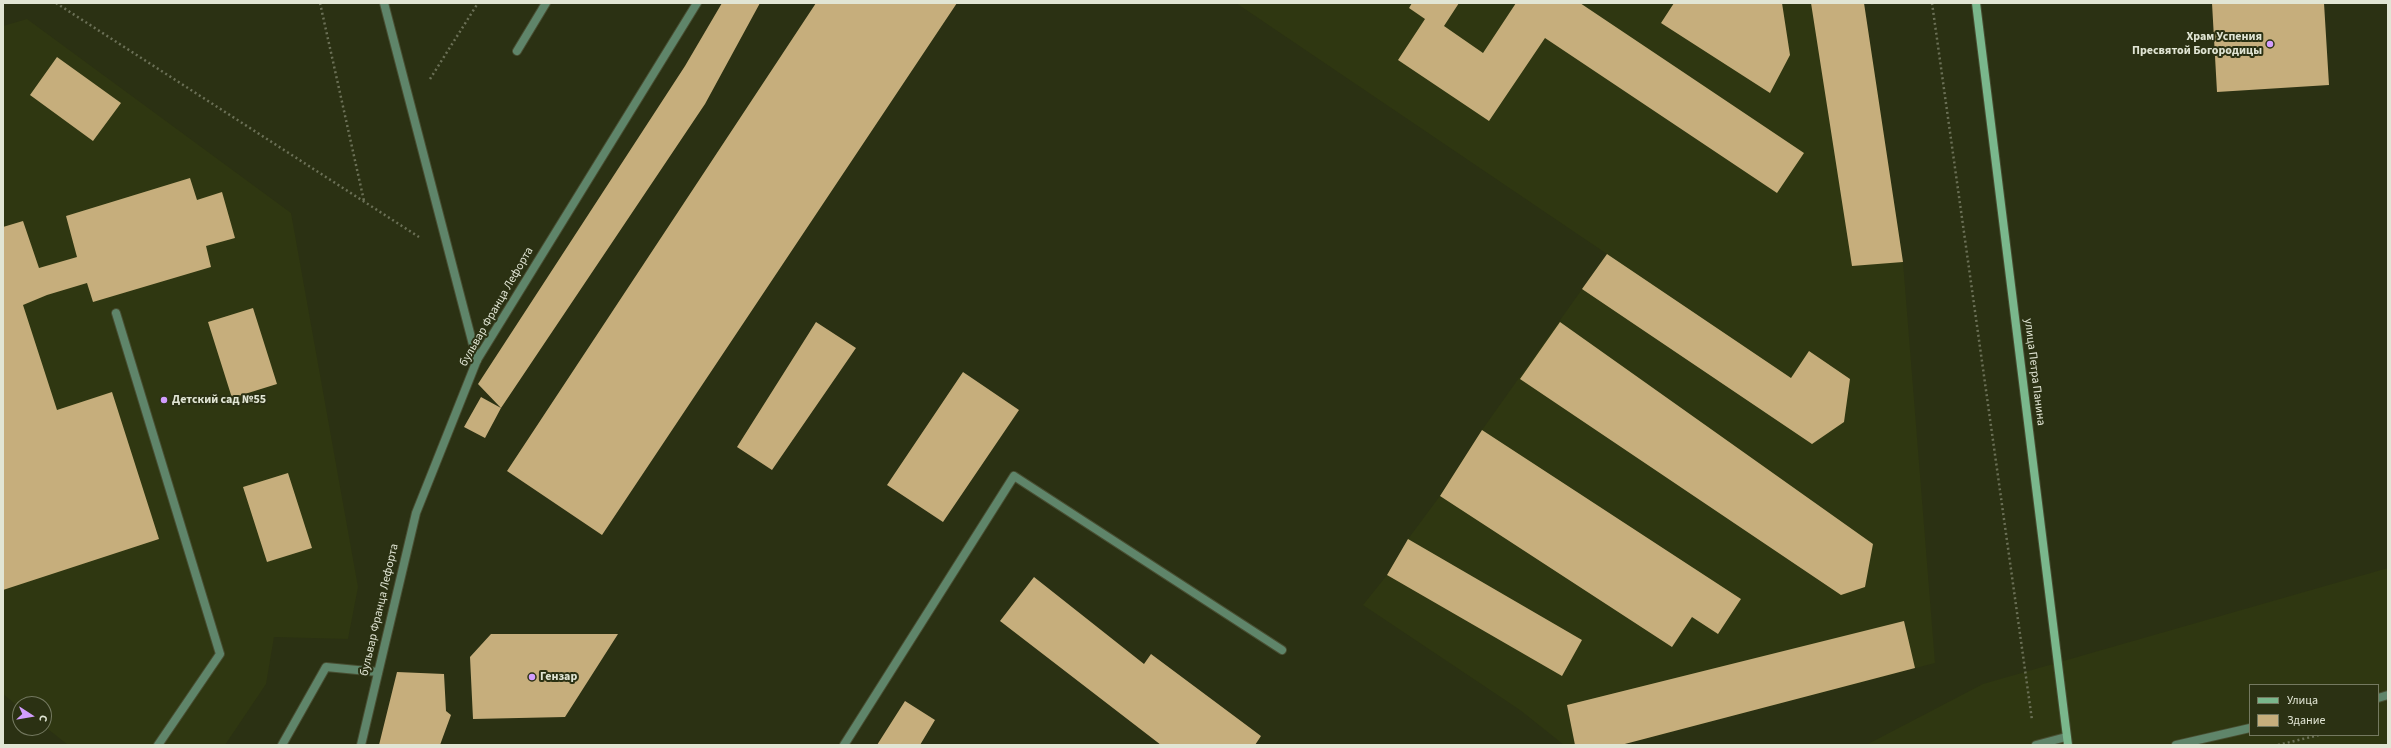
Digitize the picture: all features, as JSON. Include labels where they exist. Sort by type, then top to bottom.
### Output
[{"type":"main road","name":"улица Петра Панина","points":[[1976,3],[2067,741]]},
{"type":"street","points":[[384,3],[477,360]]},
{"type":"street","points":[[517,50],[546,3]]},
{"type":"street","name":"бульвар Франца Лефорта","points":[[361,745],[416,513],[477,360],[697,3]]},
{"type":"street","points":[[116,313],[220,654],[158,745]]},
{"type":"street","points":[[844,745],[1014,476],[1282,650]]},
{"type":"street","points":[[282,745],[326,666],[378,672]]},
{"type":"street","points":[[2176,745],[2249,728]]},
{"type":"street","points":[[2036,745],[2067,741]]},
{"type":"path","points":[[56,3],[450,257]]},
{"type":"path","points":[[320,3],[364,202]]},
{"type":"path","points":[[411,108],[478,3]]},
{"type":"path","points":[[1932,3],[2032,723]]},
{"type":"path","points":[[2278,745],[2315,736]]},
{"type":"shaded area","points":[[1236,3],[1864,3],[1903,262],[1935,663],[1621,745],[1564,745],[1520,710],[1363,605],[1387,575],[1408,539],[1440,496],[1482,430],[1607,254]]},
{"type":"shaded area","name":"Детский сад №55","points":[[27,19],[291,213],[358,587],[348,639],[274,637],[266,684],[225,745],[68,745],[52,732],[52,696],[12,696],[12,701],[3,694],[3,26]]},
{"type":"shaded area","points":[[2388,568],[2388,745],[1866,745],[1983,684]]},
{"type":"building","points":[[722,3],[760,3],[705,104],[501,408],[478,384],[685,66]]},
{"type":"building","points":[[816,3],[957,3],[602,535],[507,471]]},
{"type":"building","points":[[1412,3],[1459,3],[1444,26],[1483,53],[1516,3],[1580,3],[1804,153],[1777,193],[1545,38],[1489,121],[1398,60],[1425,19],[1409,8]]},
{"type":"building","points":[[1674,3],[1782,3],[1790,55],[1770,93],[1661,23]]},
{"type":"building","points":[[1811,3],[1864,3],[1903,262],[1852,266]]},
{"type":"building","name":"Храм Успения Пресвятой Богородицы","points":[[2212,3],[2324,3],[2329,85],[2217,92]]},
{"type":"building","points":[[57,57],[121,103],[93,141],[30,95]]},
{"type":"building","points":[[190,178],[197,200],[222,192],[235,238],[206,246],[211,267],[93,302],[87,283],[47,295],[23,305],[57,410],[112,392],[159,539],[3,590],[3,227],[23,221],[39,268],[77,257],[66,216]]},
{"type":"building","points":[[1607,254],[1791,378],[1809,351],[1850,379],[1844,422],[1812,444],[1582,289]]},
{"type":"building","points":[[253,308],[277,384],[232,398],[208,322]]},
{"type":"building","points":[[816,322],[856,348],[772,470],[737,447]]},
{"type":"building","points":[[1560,322],[1873,544],[1865,587],[1841,595],[1520,379]]},
{"type":"building","points":[[963,372],[1019,410],[943,522],[887,485]]},
{"type":"building","points":[[481,397],[501,408],[485,438],[464,427]]},
{"type":"building","points":[[1482,430],[1741,599],[1718,634],[1692,617],[1672,647],[1440,496]]},
{"type":"building","points":[[288,473],[312,548],[267,562],[243,487]]},
{"type":"building","points":[[1408,539],[1582,640],[1562,676],[1387,575]]},
{"type":"building","points":[[1034,577],[1144,664],[1151,654],[1261,736],[1255,745],[1161,745],[1000,621]]},
{"type":"building","points":[[1904,621],[1915,668],[1621,745],[1575,745],[1567,705]]},
{"type":"building","points":[[491,634],[618,634],[565,717],[473,719],[470,657]]},
{"type":"building","points":[[397,672],[444,674],[446,711],[451,715],[440,745],[379,745]]},
{"type":"building","points":[[905,701],[935,720],[920,745],[877,745]]},
{"type":"place","name":"Храм Успения Пресвятой Богородицы","points":[[2270,44]]},
{"type":"place","name":"Детский сад №55","points":[[164,400]]},
{"type":"place","name":"Гензар","points":[[532,677]]}]
